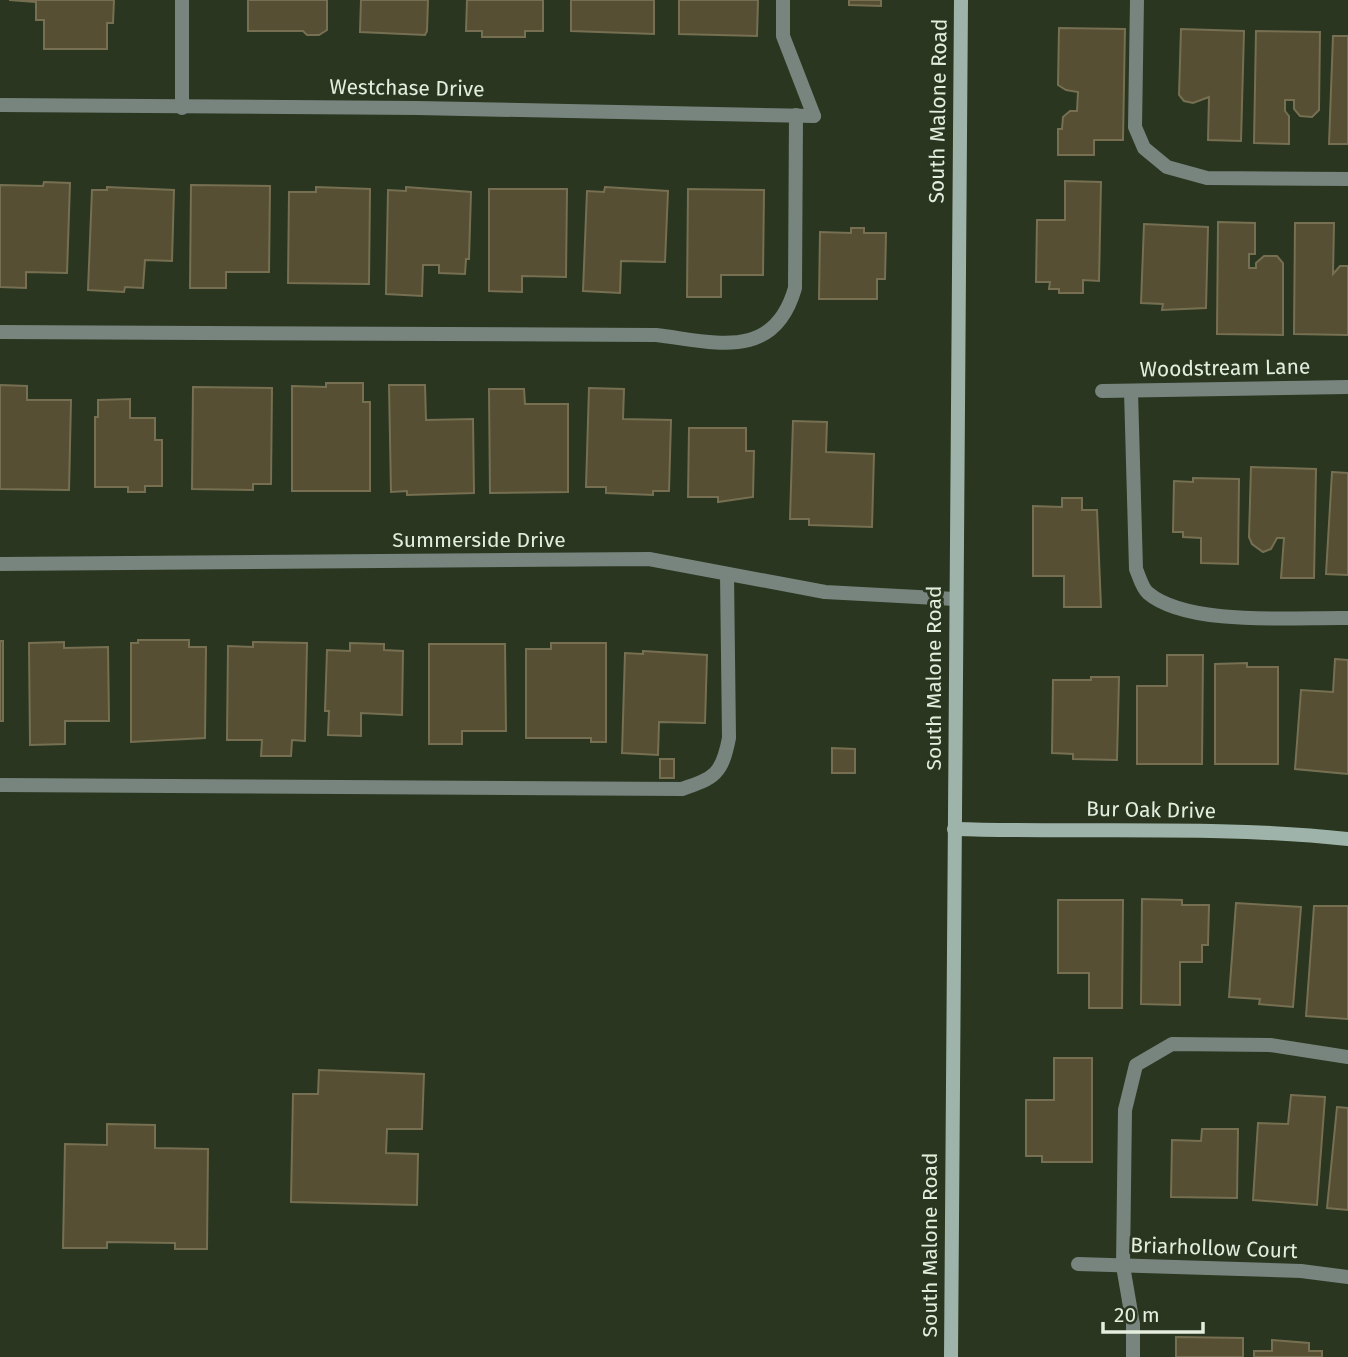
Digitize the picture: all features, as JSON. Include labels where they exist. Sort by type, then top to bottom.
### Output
[{"type":"street","points":[[182,0],[182,108]]},
{"type":"street","name":"Westchase Drive","points":[[0,105],[814,116],[783,36],[783,0]]},
{"type":"street","name":"South Malone Road","points":[[951,1357],[961,0]]},
{"type":"street","points":[[1137,0],[1135,127],[1144,148],[1167,167],[1208,178],[1348,179]]},
{"type":"street","points":[[0,332],[656,335],[728,344],[747,342],[765,334],[779,322],[790,306],[795,288],[796,115]]},
{"type":"street","name":"Woodstream Lane","points":[[1102,391],[1348,387]]},
{"type":"street","points":[[1131,391],[1136,569],[1146,592],[1171,605],[1205,615],[1348,618]]},
{"type":"street","name":"Summerside Drive","points":[[0,564],[649,559],[825,592],[955,599]]},
{"type":"street","points":[[0,785],[682,789],[712,779],[725,760],[729,738],[727,574]]},
{"type":"street","name":"Bur Oak Drive","points":[[954,829],[1302,834],[1348,839]]},
{"type":"street","points":[[1133,1357],[1133,1324],[1124,1266],[1125,1110],[1136,1065],[1172,1044],[1270,1045],[1348,1057]]},
{"type":"street","name":"Briarhollow Court","points":[[1078,1264],[1301,1270],[1348,1277]]},
{"type":"building","points":[[9,0],[114,0],[113,23],[107,23],[107,49],[44,49],[44,20],[36,20],[36,2]]},
{"type":"building","points":[[248,0],[327,0],[327,30],[319,35],[307,35],[303,31],[248,31]]},
{"type":"building","points":[[361,0],[428,0],[425,35],[360,32]]},
{"type":"building","points":[[467,0],[543,0],[543,31],[525,31],[525,37],[482,37],[482,31],[466,31]]},
{"type":"building","points":[[571,0],[654,0],[654,34],[571,31]]},
{"type":"building","points":[[679,0],[758,0],[757,36],[679,34]]},
{"type":"building","points":[[849,0],[881,0],[881,6],[849,5]]},
{"type":"building","points":[[1059,28],[1125,29],[1123,140],[1094,140],[1094,155],[1058,155],[1058,129],[1062,129],[1063,117],[1070,111],[1077,111],[1078,92],[1058,85]]},
{"type":"building","points":[[1181,29],[1244,31],[1241,141],[1208,140],[1209,97],[1193,103],[1184,101],[1179,95]]},
{"type":"building","points":[[1256,31],[1320,32],[1319,110],[1312,117],[1300,116],[1294,109],[1294,100],[1285,100],[1285,111],[1289,116],[1289,144],[1254,143]]},
{"type":"building","points":[[1333,36],[1348,36],[1348,144],[1329,144]]},
{"type":"building","points":[[1065,181],[1101,182],[1099,281],[1083,280],[1083,293],[1059,293],[1059,289],[1049,289],[1050,282],[1036,282],[1037,220],[1065,220]]},
{"type":"building","points":[[44,182],[70,183],[67,273],[26,272],[26,288],[0,287],[0,185],[43,186]]},
{"type":"building","points":[[191,185],[270,186],[269,272],[226,272],[226,288],[190,288]]},
{"type":"building","points":[[107,187],[174,190],[172,261],[145,260],[143,288],[125,287],[124,292],[88,290],[92,190],[107,190]]},
{"type":"building","points":[[316,187],[370,189],[369,284],[288,283],[289,192],[316,192]]},
{"type":"building","points":[[406,187],[471,192],[469,259],[466,259],[465,274],[439,273],[439,265],[423,265],[422,296],[386,294],[388,190],[406,191]]},
{"type":"building","points":[[605,187],[668,191],[665,262],[621,261],[620,293],[583,291],[587,191],[604,192]]},
{"type":"building","points":[[489,189],[567,189],[566,277],[522,276],[522,292],[489,291]]},
{"type":"building","points":[[688,189],[764,190],[763,275],[721,275],[721,297],[687,297]]},
{"type":"building","points":[[1218,222],[1255,223],[1255,254],[1249,254],[1249,268],[1256,268],[1256,263],[1264,256],[1277,256],[1283,263],[1283,335],[1217,334]]},
{"type":"building","points":[[1295,223],[1334,223],[1333,274],[1340,266],[1348,266],[1348,335],[1294,334]]},
{"type":"building","points":[[1144,224],[1208,227],[1206,308],[1162,310],[1163,304],[1141,303]]},
{"type":"building","points":[[851,228],[864,228],[864,233],[886,233],[885,279],[877,279],[877,299],[819,299],[820,232],[851,233]]},
{"type":"building","points":[[326,383],[363,383],[363,402],[370,402],[370,491],[292,491],[292,386],[326,387]]},
{"type":"building","points":[[0,385],[27,386],[27,400],[71,400],[69,490],[0,489]]},
{"type":"building","points":[[389,385],[425,385],[426,420],[473,419],[474,493],[407,495],[407,491],[391,492]]},
{"type":"building","points":[[193,387],[272,388],[271,484],[253,484],[253,490],[192,489]]},
{"type":"building","points":[[589,388],[624,389],[623,419],[671,420],[669,491],[653,491],[653,495],[606,493],[606,487],[586,487]]},
{"type":"building","points":[[489,389],[524,389],[525,404],[568,404],[568,492],[490,493]]},
{"type":"building","points":[[130,399],[130,418],[155,418],[155,440],[162,440],[162,486],[145,486],[145,492],[128,492],[128,487],[95,487],[95,417],[98,417],[98,400]]},
{"type":"building","points":[[793,421],[827,422],[826,452],[874,454],[872,527],[809,525],[809,519],[790,519]]},
{"type":"building","points":[[689,428],[746,428],[746,451],[754,451],[753,497],[718,502],[718,497],[688,497]]},
{"type":"building","points":[[1251,467],[1316,469],[1314,578],[1281,578],[1284,538],[1277,538],[1271,549],[1263,552],[1252,544],[1249,537]]},
{"type":"building","points":[[1332,472],[1348,473],[1348,575],[1326,574]]},
{"type":"building","points":[[1193,478],[1239,479],[1238,564],[1201,563],[1201,538],[1183,537],[1183,532],[1173,532],[1174,481],[1193,482]]},
{"type":"building","points":[[1062,498],[1082,498],[1082,510],[1097,510],[1101,607],[1064,607],[1064,576],[1033,576],[1033,506],[1062,507]]},
{"type":"building","points":[[138,640],[189,640],[189,647],[206,647],[205,738],[131,742],[131,643],[138,643]]},
{"type":"building","points":[[0,641],[3,641],[3,721],[0,721]]},
{"type":"building","points":[[64,642],[64,648],[108,647],[109,721],[65,721],[65,744],[30,745],[29,643]]},
{"type":"building","points":[[253,642],[307,643],[305,741],[292,740],[291,756],[261,756],[262,740],[227,740],[228,646],[253,647]]},
{"type":"building","points":[[350,643],[384,644],[384,650],[403,651],[402,715],[361,713],[361,736],[328,735],[329,711],[325,711],[327,650],[350,651]]},
{"type":"building","points":[[551,643],[606,643],[606,742],[591,742],[591,738],[526,738],[526,649],[551,649]]},
{"type":"building","points":[[429,644],[505,644],[506,731],[462,731],[462,744],[429,744]]},
{"type":"building","points":[[643,651],[707,655],[705,723],[659,722],[658,755],[622,753],[625,653],[643,654]]},
{"type":"building","points":[[1167,655],[1203,655],[1202,764],[1137,764],[1137,686],[1167,686]]},
{"type":"building","points":[[1335,659],[1348,660],[1348,774],[1295,769],[1301,690],[1333,692]]},
{"type":"building","points":[[1247,663],[1247,667],[1278,667],[1278,764],[1215,764],[1215,664]]},
{"type":"building","points":[[1091,677],[1119,677],[1117,760],[1073,759],[1073,754],[1052,753],[1053,680],[1091,680]]},
{"type":"building","points":[[832,748],[855,749],[855,773],[832,773]]},
{"type":"building","points":[[660,759],[674,759],[674,778],[660,778]]},
{"type":"building","points":[[1142,899],[1182,900],[1182,905],[1209,905],[1208,945],[1202,945],[1202,962],[1180,962],[1180,1005],[1141,1004]]},
{"type":"building","points":[[1058,900],[1123,900],[1122,1008],[1089,1008],[1089,973],[1058,973]]},
{"type":"building","points":[[1236,903],[1301,907],[1293,1007],[1259,1004],[1260,999],[1229,997]]},
{"type":"building","points":[[1314,906],[1348,906],[1348,1019],[1306,1016]]},
{"type":"building","points":[[1054,1058],[1092,1058],[1092,1162],[1042,1162],[1042,1156],[1026,1156],[1026,1100],[1054,1100]]},
{"type":"building","points":[[319,1070],[424,1074],[422,1129],[387,1129],[386,1153],[418,1154],[417,1205],[291,1202],[293,1094],[318,1094]]},
{"type":"building","points":[[1291,1095],[1325,1097],[1317,1205],[1253,1200],[1258,1123],[1288,1124]]},
{"type":"building","points":[[1337,1107],[1348,1108],[1348,1210],[1327,1208]]},
{"type":"building","points":[[107,1124],[155,1125],[155,1148],[208,1149],[207,1249],[175,1249],[175,1243],[107,1242],[107,1248],[63,1248],[65,1144],[107,1145]]},
{"type":"building","points":[[1202,1129],[1238,1129],[1237,1198],[1171,1197],[1172,1140],[1201,1141]]},
{"type":"building","points":[[1176,1337],[1243,1338],[1243,1357],[1176,1357]]},
{"type":"building","points":[[1272,1340],[1309,1343],[1309,1351],[1322,1351],[1322,1357],[1254,1357],[1254,1351],[1272,1351]]}]
